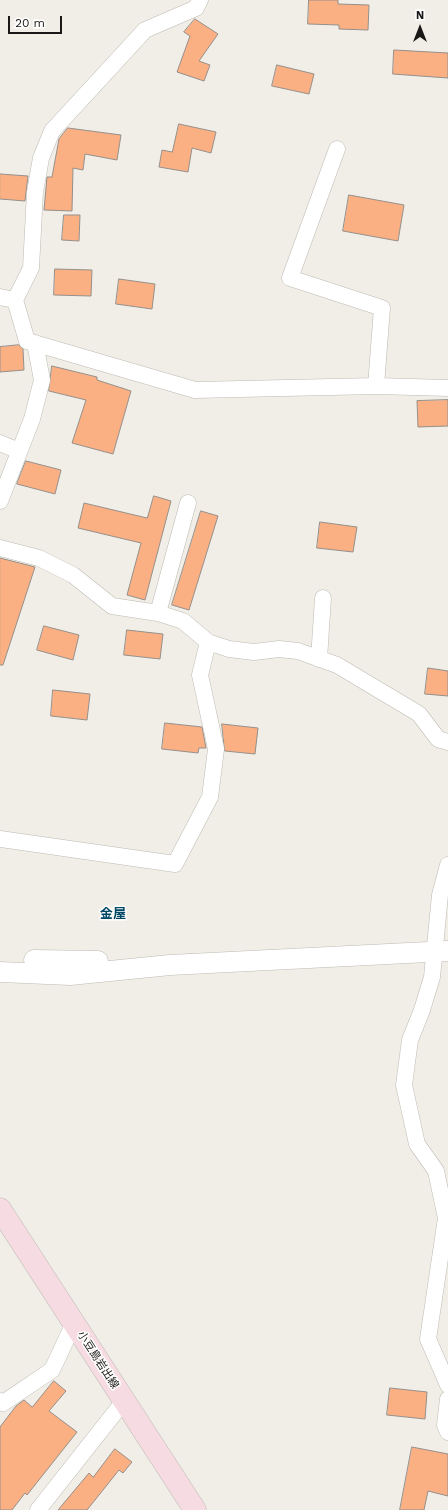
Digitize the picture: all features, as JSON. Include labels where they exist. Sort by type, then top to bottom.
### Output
[{"type":"main road","name":"小豆島岩出線","points":[[0,1209],[195,1510]]},
{"type":"street","points":[[200,0],[196,8],[145,30],[52,131],[41,158],[35,192],[31,268],[8,298],[27,341],[195,390],[376,386],[448,388]]},
{"type":"street","points":[[337,149],[290,278],[382,308],[376,386]]},
{"type":"street","points":[[0,501],[32,419],[42,380],[35,343]]},
{"type":"street","points":[[0,443],[19,451]]},
{"type":"street","points":[[158,612],[188,503]]},
{"type":"street","points":[[0,548],[39,558],[73,575],[112,606],[158,612],[183,621],[208,642],[230,649],[254,652],[279,649],[298,651],[337,665],[420,714],[438,739],[448,742]]},
{"type":"street","points":[[319,659],[323,598]]},
{"type":"street","points":[[0,839],[175,864],[210,796],[216,749],[200,675],[208,642]]},
{"type":"street","points":[[448,865],[440,895],[442,952],[410,1040],[404,1085],[417,1144],[436,1171],[446,1218],[428,1339],[448,1386]]},
{"type":"street","points":[[0,972],[70,975],[170,965],[442,952]]},
{"type":"street","points":[[0,959],[125,961],[170,965]]},
{"type":"street","points":[[0,1400],[3,1403],[52,1370],[74,1323]]},
{"type":"street","points":[[448,1399],[445,1425],[448,1432]]},
{"type":"street","points":[[38,1510],[124,1400]]},
{"type":"building","points":[[309,0],[338,0],[338,4],[369,5],[368,30],[339,29],[339,25],[308,24]]},
{"type":"building","points":[[195,19],[218,34],[199,61],[210,65],[204,81],[177,72],[190,36],[184,32]]},
{"type":"building","points":[[394,50],[448,53],[448,78],[393,74]]},
{"type":"building","points":[[277,65],[314,74],[309,94],[272,86]]},
{"type":"building","points":[[179,124],[216,132],[211,153],[192,148],[188,172],[159,167],[162,150],[172,152]]},
{"type":"building","points":[[68,128],[121,135],[117,160],[85,154],[83,170],[73,168],[72,211],[44,210],[47,177],[52,177],[59,139]]},
{"type":"building","points":[[0,174],[28,176],[25,201],[0,199]]},
{"type":"building","points":[[349,195],[404,205],[398,241],[343,231]]},
{"type":"building","points":[[64,215],[80,215],[79,241],[62,240]]},
{"type":"building","points":[[55,269],[92,270],[91,296],[54,295]]},
{"type":"building","points":[[119,279],[155,284],[152,309],[116,304]]},
{"type":"building","points":[[19,345],[23,349],[24,370],[0,372],[0,347]]},
{"type":"building","points":[[52,366],[97,377],[97,380],[131,391],[113,454],[72,443],[86,400],[49,391]]},
{"type":"building","points":[[448,400],[448,426],[418,427],[417,401]]},
{"type":"building","points":[[26,461],[61,470],[55,494],[17,484]]},
{"type":"building","points":[[154,496],[171,501],[145,600],[127,595],[141,543],[78,528],[84,503],[147,518]]},
{"type":"building","points":[[201,511],[218,516],[189,610],[172,605]]},
{"type":"building","points":[[320,522],[357,527],[353,552],[317,548]]},
{"type":"building","points":[[0,558],[35,567],[3,665],[0,665]]},
{"type":"building","points":[[44,626],[79,635],[73,660],[37,650]]},
{"type":"building","points":[[127,630],[163,634],[160,659],[124,655]]},
{"type":"building","points":[[428,668],[448,671],[448,696],[425,694]]},
{"type":"building","points":[[53,690],[90,694],[87,720],[51,716]]},
{"type":"building","points":[[165,723],[202,727],[206,748],[199,748],[198,753],[162,749]]},
{"type":"building","points":[[222,724],[258,728],[255,754],[225,751]]},
{"type":"building","points":[[54,1381],[66,1391],[49,1411],[77,1432],[27,1495],[25,1493],[12,1510],[0,1510],[0,1427],[16,1406],[24,1400],[32,1407]]},
{"type":"building","points":[[390,1388],[427,1392],[425,1419],[387,1415]]},
{"type":"building","points":[[412,1447],[448,1454],[448,1496],[428,1491],[424,1510],[400,1510]]},
{"type":"building","points":[[115,1449],[132,1462],[123,1473],[119,1470],[87,1510],[58,1510],[89,1473],[93,1477]]},
{"type":"district","name":"金屋","points":[[113,914]]}]
